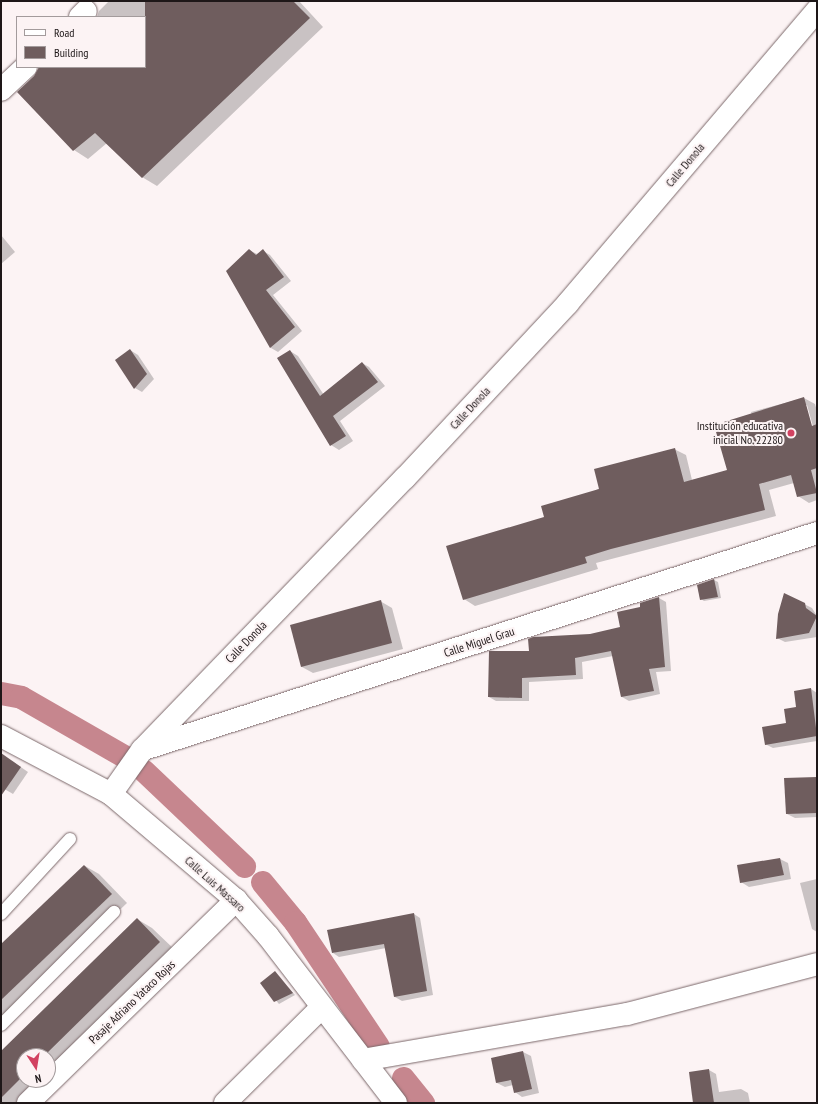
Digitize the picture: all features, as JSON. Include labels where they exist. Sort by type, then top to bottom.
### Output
[{"type":"street","name":"Calle Donola","points":[[111,794],[142,750],[405,478],[568,303],[817,10]]},
{"type":"street","points":[[1,90],[25,68]]},
{"type":"street","name":"Calle Miguel Grau","points":[[142,750],[817,533]]},
{"type":"street","name":"Calle Luis Massaro","points":[[1,736],[111,794],[236,900],[268,936],[396,1103]]},
{"type":"street","name":"Pasaje Adriano Yataco Rojas","points":[[28,1103],[236,900]]},
{"type":"street","points":[[363,1060],[627,1014],[817,964]]},
{"type":"street","points":[[225,1103],[322,1007]]},
{"type":"lane","points":[[1,914],[70,839]]},
{"type":"lane","points":[[1,1025],[114,912]]},
{"type":"building","points":[[145,1],[293,1],[310,18],[142,178],[95,133],[73,151],[17,92],[34,76],[38,68],[146,68]]},
{"type":"building","points":[[249,249],[256,255],[263,249],[284,277],[266,290],[295,327],[270,348],[226,271]]},
{"type":"building","points":[[130,349],[147,374],[134,389],[115,360]]},
{"type":"building","points":[[290,350],[320,396],[362,362],[378,382],[333,416],[346,436],[330,446],[277,358]]},
{"type":"building","points":[[804,397],[812,426],[817,424],[817,468],[811,470],[817,493],[797,497],[791,475],[759,484],[765,510],[611,549],[585,557],[587,563],[463,600],[446,546],[544,517],[541,506],[599,489],[594,469],[675,448],[684,482],[727,470],[714,425]]},
{"type":"building","points":[[714,579],[718,597],[700,600],[697,585]]},
{"type":"building","points":[[784,593],[805,603],[806,608],[817,616],[809,633],[776,639],[778,614]]},
{"type":"building","points":[[659,597],[665,667],[649,669],[654,691],[621,697],[611,651],[575,658],[576,675],[522,678],[522,698],[488,697],[489,651],[529,651],[528,639],[533,637],[590,634],[620,627],[617,612],[640,607],[640,603]]},
{"type":"building","points":[[381,600],[392,643],[301,667],[290,625]]},
{"type":"building","points":[[811,688],[817,736],[765,745],[762,727],[786,723],[784,709],[796,707],[794,691]]},
{"type":"building","points":[[1,753],[21,767],[1,796]]},
{"type":"building","points":[[817,777],[817,813],[786,814],[784,778]]},
{"type":"building","points":[[780,858],[784,875],[740,883],[737,865]]},
{"type":"building","points":[[84,865],[112,894],[1,1000],[1,944]]},
{"type":"building","points":[[414,913],[427,991],[394,997],[384,944],[332,953],[327,930]]},
{"type":"building","points":[[137,918],[160,942],[52,1048],[16,1048],[16,1083],[1,1098],[1,1051]]},
{"type":"building","points":[[275,971],[293,993],[274,1002],[260,983]]},
{"type":"building","points":[[523,1051],[532,1089],[514,1093],[511,1080],[496,1083],[491,1058]]},
{"type":"building","points":[[709,1069],[714,1103],[693,1103],[689,1072]]},
{"type":"waterway","points":[[1,693],[21,697],[127,758]]},
{"type":"waterway","points":[[144,771],[244,866]]},
{"type":"waterway","points":[[262,882],[295,922],[378,1046]]},
{"type":"waterway","points":[[403,1078],[423,1103]]},
{"type":"place","name":"Institución educativa inicial No. 22280","points":[[791,433]]}]
